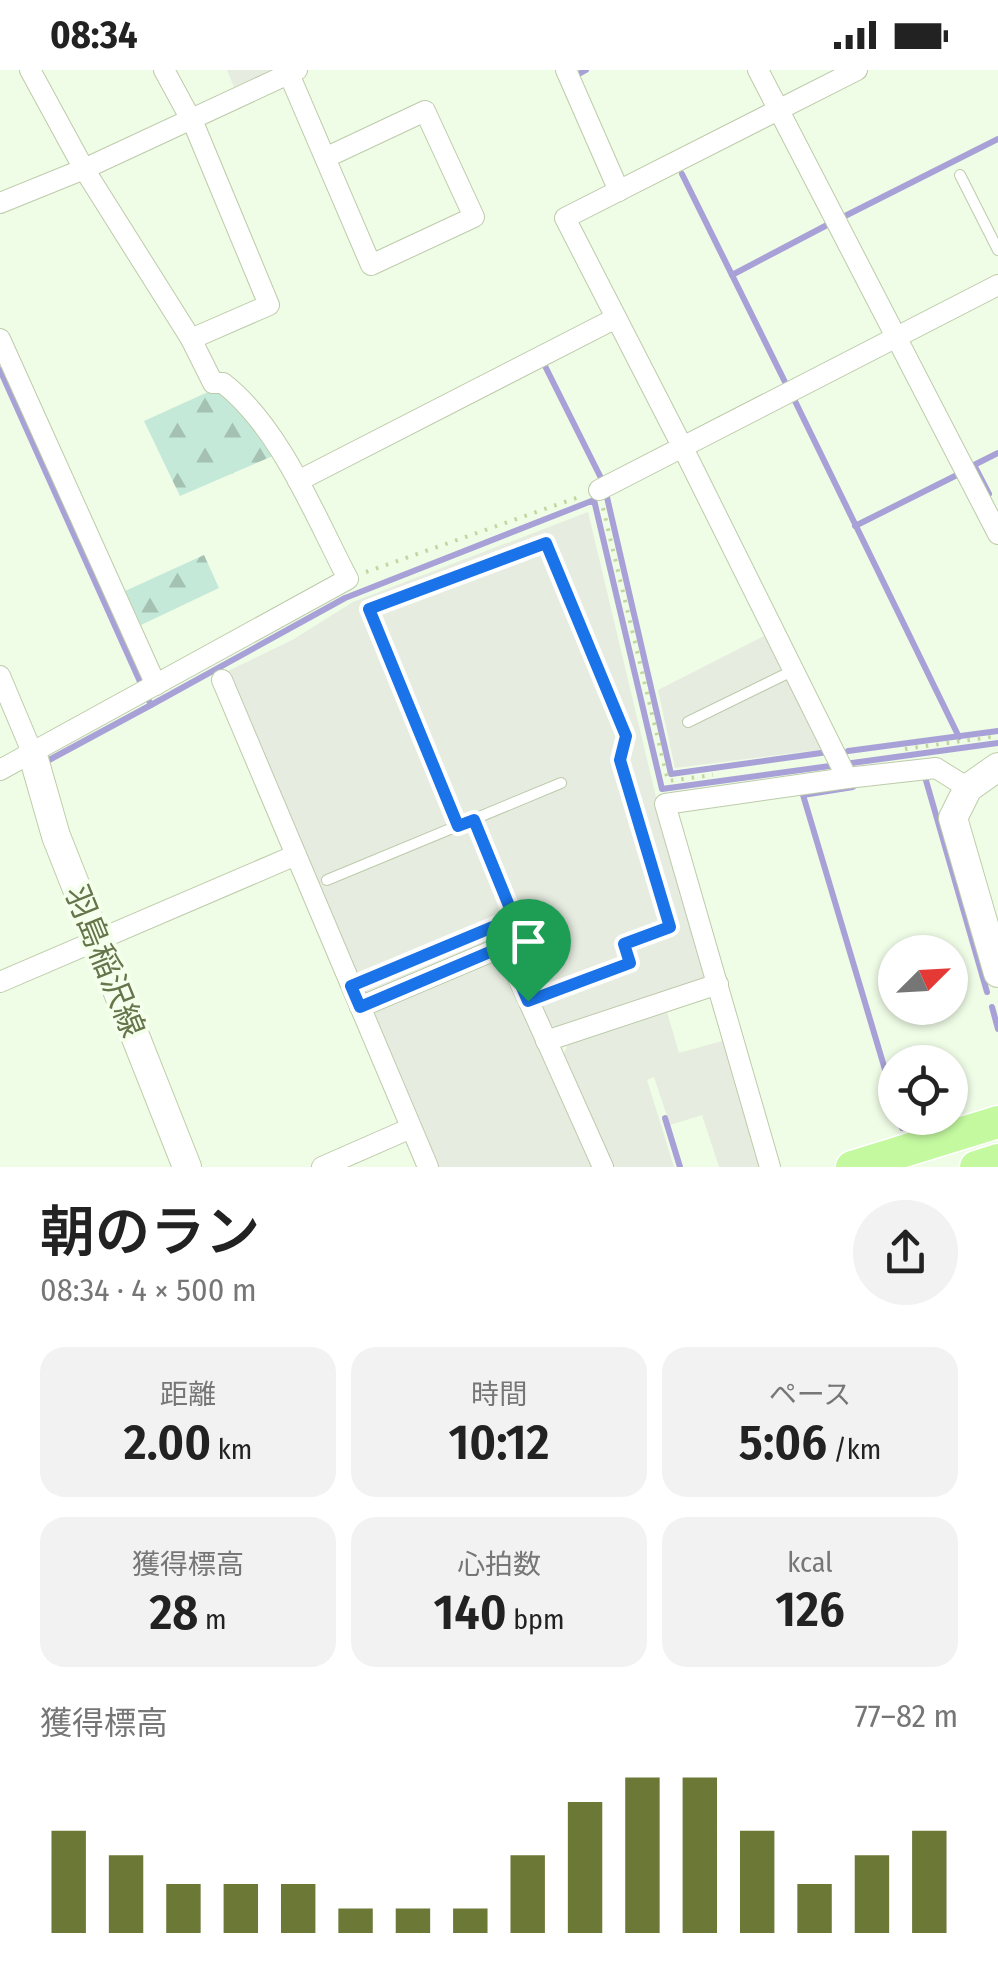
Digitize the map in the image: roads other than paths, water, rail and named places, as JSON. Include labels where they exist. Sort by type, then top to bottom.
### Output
[{"type":"main road","name":"羽島稲沢線","points":[[32,752],[56,836],[187,1167]]},
{"type":"main road","points":[[998,767],[968,788],[953,818],[998,974]]},
{"type":"main road","points":[[852,1167],[998,1122]]},
{"type":"main road","points":[[976,1167],[998,1160]]},
{"type":"street","points":[[0,770],[348,579],[298,481],[265,427],[224,382],[213,384],[191,339],[84,168],[30,70]]},
{"type":"street","points":[[164,70],[191,120],[269,305],[191,339]]},
{"type":"street","points":[[566,70],[618,191]]},
{"type":"street","points":[[758,70],[998,534]]},
{"type":"street","points":[[842,768],[564,218],[857,70]]},
{"type":"street","points":[[0,203],[293,72],[325,158],[372,265],[474,216],[425,111],[325,158]]},
{"type":"street","points":[[599,490],[998,285]]},
{"type":"street","points":[[298,481],[616,318]]},
{"type":"street","points":[[0,340],[156,684]]},
{"type":"street","points":[[0,676],[32,752]]},
{"type":"street","points":[[222,680],[428,1167]]},
{"type":"street","points":[[770,1167],[666,804],[842,768],[936,768],[968,788]]},
{"type":"street","points":[[0,982],[296,856]]},
{"type":"street","points":[[360,1007],[504,946],[603,1167]]},
{"type":"street","points":[[546,1041],[718,984]]},
{"type":"street","points":[[322,1167],[411,1128]]},
{"type":"lane","points":[[960,175],[998,250]]},
{"type":"lane","points":[[458,826],[369,609],[546,543],[626,736],[620,760],[670,927],[624,944],[630,963],[528,1001]]},
{"type":"lane","points":[[688,722],[794,670]]},
{"type":"lane","points":[[327,880],[561,783]]},
{"type":"lane","points":[[351,986],[514,918],[474,820]]},
{"type":"waterway","points":[[577,75],[586,70]]},
{"type":"waterway","points":[[845,216],[998,139]]},
{"type":"waterway","points":[[682,174],[785,382]]},
{"type":"waterway","points":[[732,275],[829,224]]},
{"type":"waterway","points":[[545,366],[601,478]]},
{"type":"waterway","points":[[0,370],[142,686]]},
{"type":"waterway","points":[[793,397],[959,737]]},
{"type":"waterway","points":[[989,494],[974,465],[998,453]]},
{"type":"waterway","points":[[855,526],[957,475]]},
{"type":"waterway","points":[[606,493],[671,774],[828,752]]},
{"type":"waterway","points":[[149,701],[151,705],[345,598],[594,500],[662,789],[998,743]]},
{"type":"waterway","points":[[49,760],[151,705]]},
{"type":"waterway","points":[[848,751],[998,731]]},
{"type":"waterway","points":[[920,777],[925,777],[987,992]]},
{"type":"waterway","points":[[853,787],[803,795],[878,1046]]},
{"type":"waterway","points":[[992,1007],[998,1029]]},
{"type":"waterway","points":[[665,1118],[680,1167]]}]
